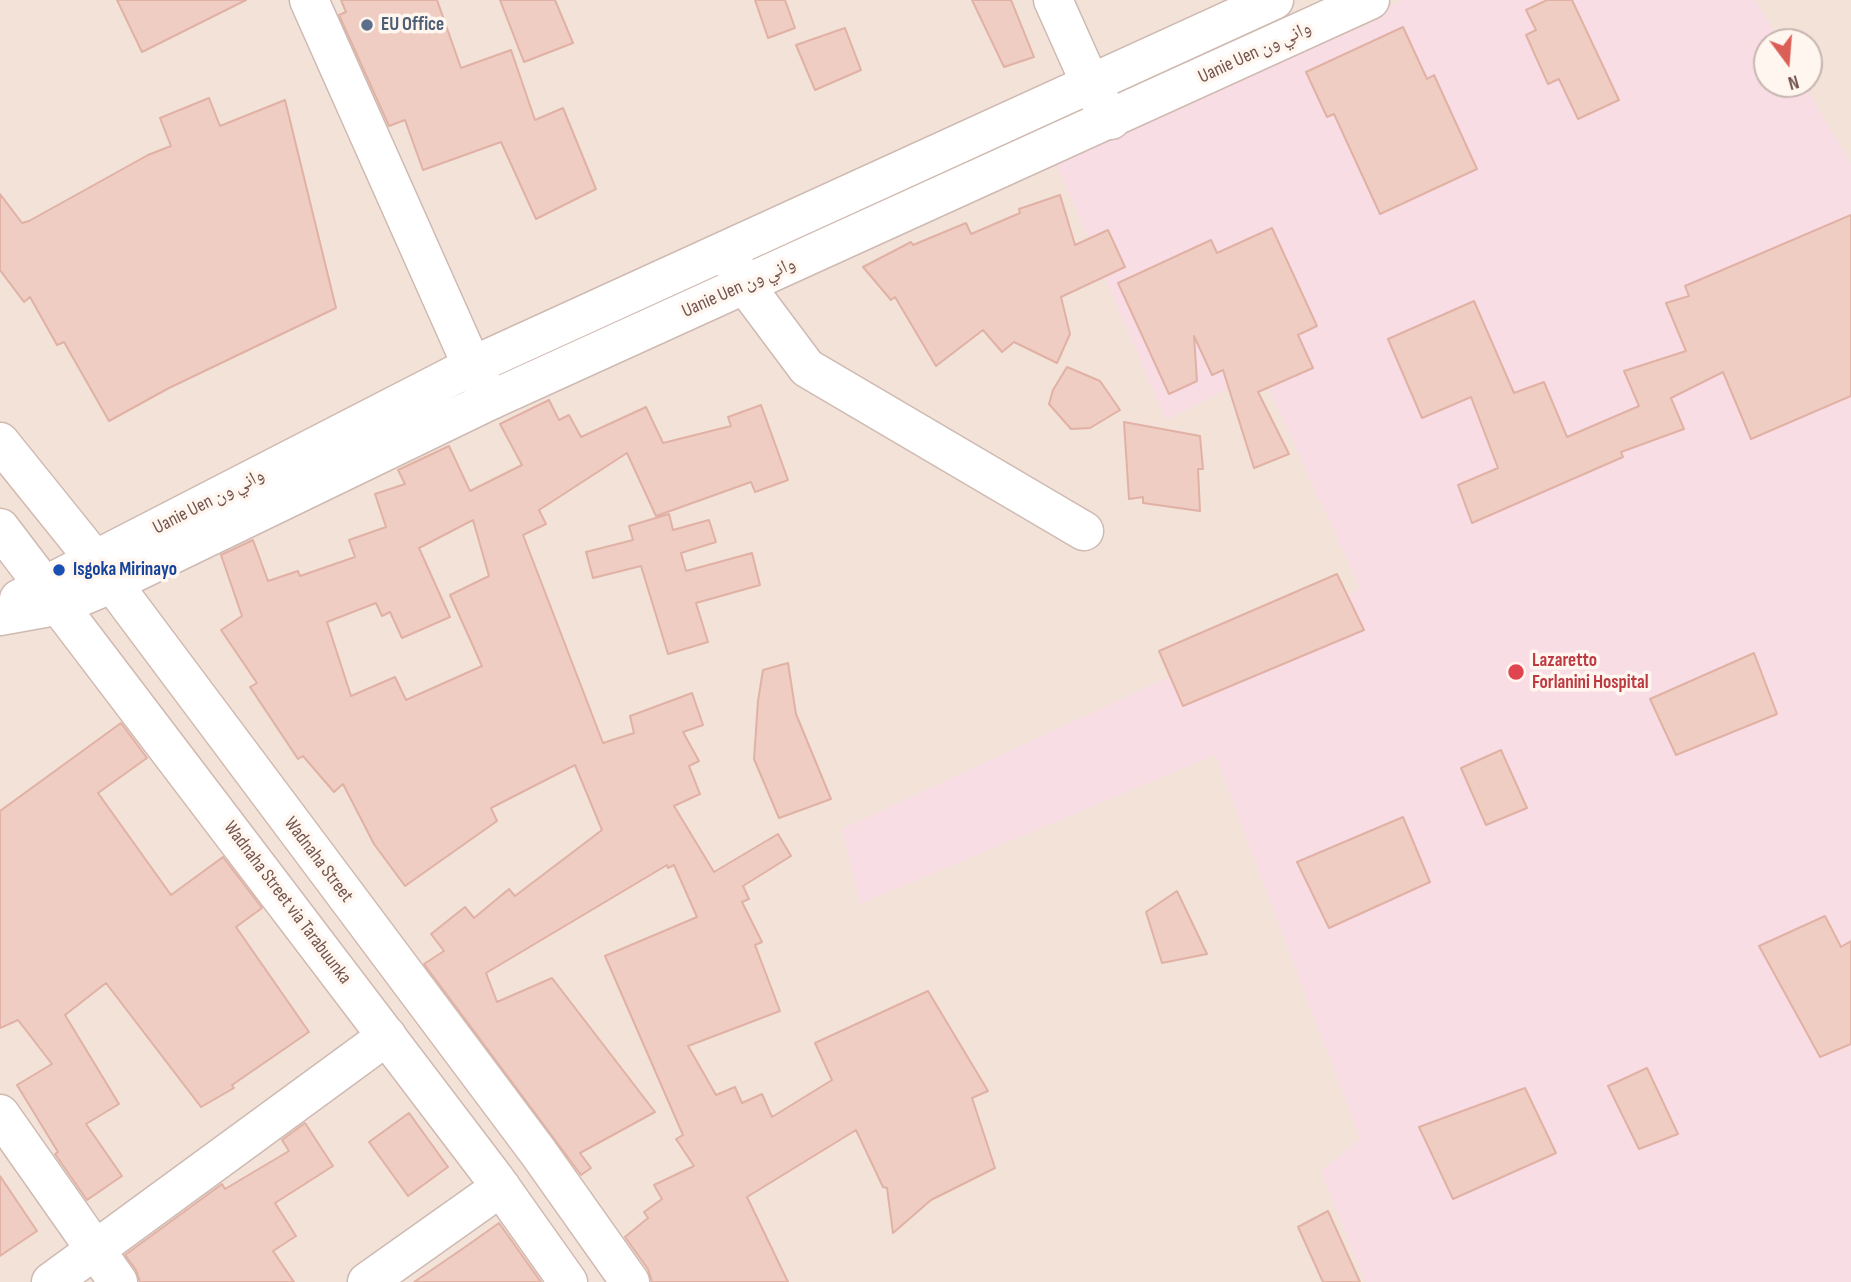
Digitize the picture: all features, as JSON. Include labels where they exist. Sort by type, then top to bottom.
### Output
[{"type":"street","points":[[309,0],[472,366],[491,400]]},
{"type":"street","points":[[1053,0],[1091,85],[1111,120]]},
{"type":"street","name":"Uanie Uen واني ون","points":[[103,572],[472,366],[1274,0]]},
{"type":"street","name":"Uanie Uen واني ون","points":[[103,572],[491,400],[1370,0]]},
{"type":"street","points":[[726,251],[745,285],[807,368],[1084,531]]},
{"type":"street","name":"Wadnaha Street","points":[[0,442],[103,572],[538,1152],[630,1282]]},
{"type":"street","name":"Wadnaha Street via Tarabuunka","points":[[0,528],[501,1187],[568,1282]]},
{"type":"street","points":[[0,614],[53,595],[103,572]]},
{"type":"street","points":[[51,1282],[387,1036]]},
{"type":"street","points":[[0,1114],[118,1282]]},
{"type":"street","points":[[367,1282],[501,1187]]},
{"type":"shaded area","points":[[0,0],[1851,0],[1851,1282],[0,1282]]},
{"type":"shaded area","name":"Lazaretto Forlanini Hospital","points":[[1403,0],[1755,0],[1772,28],[1753,28],[1753,98],[1812,98],[1851,164],[1851,1282],[1365,1282],[1321,1171],[1360,1139],[1215,755],[860,904],[842,829],[1360,588],[1261,372],[1166,420],[1055,161]]},
{"type":"building","points":[[117,0],[246,0],[142,52]]},
{"type":"building","points":[[341,0],[437,0],[461,68],[511,50],[535,120],[563,108],[596,189],[536,219],[501,142],[423,170],[405,120],[389,126],[339,15],[346,12]]},
{"type":"building","points":[[500,0],[555,0],[573,43],[524,62]]},
{"type":"building","points":[[755,0],[785,0],[795,28],[768,38]]},
{"type":"building","points":[[972,0],[1011,0],[1034,57],[1004,67]]},
{"type":"building","points":[[1547,0],[1572,0],[1619,100],[1578,119],[1559,79],[1548,84],[1526,35],[1536,30],[1526,10]]},
{"type":"building","points":[[1403,27],[1427,79],[1434,75],[1477,169],[1380,214],[1334,114],[1327,117],[1306,72]]},
{"type":"building","points":[[845,28],[861,70],[815,90],[796,45]]},
{"type":"building","points":[[209,98],[220,126],[285,100],[336,308],[169,388],[109,421],[64,342],[57,345],[30,297],[24,302],[0,270],[0,194],[22,223],[29,221],[148,155],[171,146],[160,118]]},
{"type":"building","points":[[1060,195],[1075,245],[1108,230],[1125,267],[1061,297],[1070,334],[1057,363],[1014,342],[1002,352],[983,330],[936,366],[895,297],[891,300],[863,267],[911,242],[913,245],[966,223],[971,234],[1020,213],[1019,209]]},
{"type":"building","points":[[1851,215],[1851,396],[1751,439],[1723,372],[1671,398],[1684,429],[1621,452],[1623,457],[1472,523],[1458,485],[1498,468],[1471,397],[1422,418],[1388,339],[1474,301],[1514,393],[1544,382],[1567,437],[1639,406],[1624,371],[1686,351],[1666,303],[1689,296],[1685,286]]},
{"type":"building","points":[[1272,228],[1317,326],[1298,335],[1313,368],[1258,392],[1289,454],[1254,468],[1223,370],[1212,375],[1194,336],[1197,381],[1169,394],[1118,283],[1211,240],[1217,253]]},
{"type":"building","points":[[1067,367],[1100,381],[1120,410],[1090,428],[1071,429],[1049,404],[1053,390]]},
{"type":"building","points":[[549,400],[559,420],[569,415],[581,437],[646,407],[663,443],[731,426],[728,417],[761,405],[788,480],[755,492],[751,482],[656,516],[627,453],[539,510],[546,524],[523,535],[603,743],[634,733],[630,716],[692,693],[703,725],[683,732],[699,761],[689,766],[700,794],[674,806],[714,872],[778,834],[791,856],[743,886],[749,899],[742,902],[762,942],[755,945],[780,1011],[688,1046],[716,1095],[735,1087],[742,1103],[762,1094],[772,1117],[832,1080],[815,1043],[928,991],[988,1091],[972,1098],[995,1168],[931,1200],[893,1233],[887,1188],[883,1187],[856,1130],[747,1197],[788,1282],[652,1282],[648,1269],[625,1237],[648,1218],[644,1212],[662,1199],[654,1185],[694,1166],[676,1139],[683,1135],[605,956],[697,917],[674,865],[668,868],[667,865],[486,973],[497,1002],[552,978],[655,1112],[580,1153],[591,1168],[581,1175],[424,964],[444,951],[431,934],[465,907],[474,918],[509,889],[515,896],[602,830],[575,765],[491,808],[497,821],[405,886],[374,844],[343,784],[334,792],[303,756],[298,759],[250,687],[257,683],[221,630],[242,616],[221,555],[253,540],[268,581],[298,571],[300,576],[355,557],[349,540],[386,527],[375,494],[405,484],[398,470],[449,446],[470,491],[522,465],[500,424]],"holes":[[[473,520],[489,576],[450,595],[482,666],[406,700],[395,677],[351,696],[327,622],[376,603],[382,616],[390,612],[402,638],[450,617],[419,548]]]},
{"type":"building","points":[[1124,422],[1200,436],[1203,469],[1198,469],[1200,511],[1143,503],[1143,497],[1129,499]]},
{"type":"building","points":[[669,514],[673,530],[709,520],[716,542],[681,553],[686,571],[752,553],[760,585],[696,603],[708,642],[668,654],[641,566],[593,578],[586,552],[633,540],[629,526]]},
{"type":"building","points":[[1337,574],[1364,630],[1183,706],[1159,651]]},
{"type":"building","points":[[1754,653],[1777,714],[1676,755],[1650,699]]},
{"type":"building","points":[[788,663],[796,714],[831,799],[779,818],[754,759],[763,670]]},
{"type":"building","points":[[121,723],[147,758],[98,793],[171,895],[223,857],[262,908],[236,927],[309,1032],[232,1085],[234,1088],[201,1107],[106,983],[65,1015],[119,1104],[86,1124],[122,1176],[87,1200],[55,1154],[58,1152],[17,1085],[52,1064],[18,1020],[0,1028],[0,811]]},
{"type":"building","points":[[1501,750],[1527,808],[1486,825],[1461,768]]},
{"type":"building","points":[[1403,817],[1430,882],[1329,928],[1297,862]]},
{"type":"building","points":[[1177,891],[1207,954],[1162,963],[1146,912]]},
{"type":"building","points":[[1825,916],[1841,947],[1851,941],[1851,1044],[1820,1057],[1759,946]]},
{"type":"building","points":[[1647,1068],[1678,1134],[1639,1149],[1608,1086]]},
{"type":"building","points":[[1525,1088],[1556,1153],[1453,1199],[1419,1127]]},
{"type":"building","points":[[409,1113],[448,1167],[408,1196],[369,1142]]},
{"type":"building","points":[[305,1123],[333,1166],[275,1203],[296,1236],[273,1251],[294,1282],[140,1282],[136,1270],[125,1255],[222,1184],[225,1189],[289,1151],[282,1140]]},
{"type":"building","points":[[0,1176],[37,1231],[0,1256]]},
{"type":"building","points":[[1328,1211],[1360,1282],[1323,1282],[1298,1227]]},
{"type":"building","points":[[499,1223],[541,1282],[414,1282],[468,1245]]},
{"type":"place","name":"EU Office","points":[[367,25]]},
{"type":"place","name":"Isgoka Mirinayo","points":[[59,570]]},
{"type":"place","name":"Lazaretto Forlanini Hospital","points":[[1516,672]]}]
